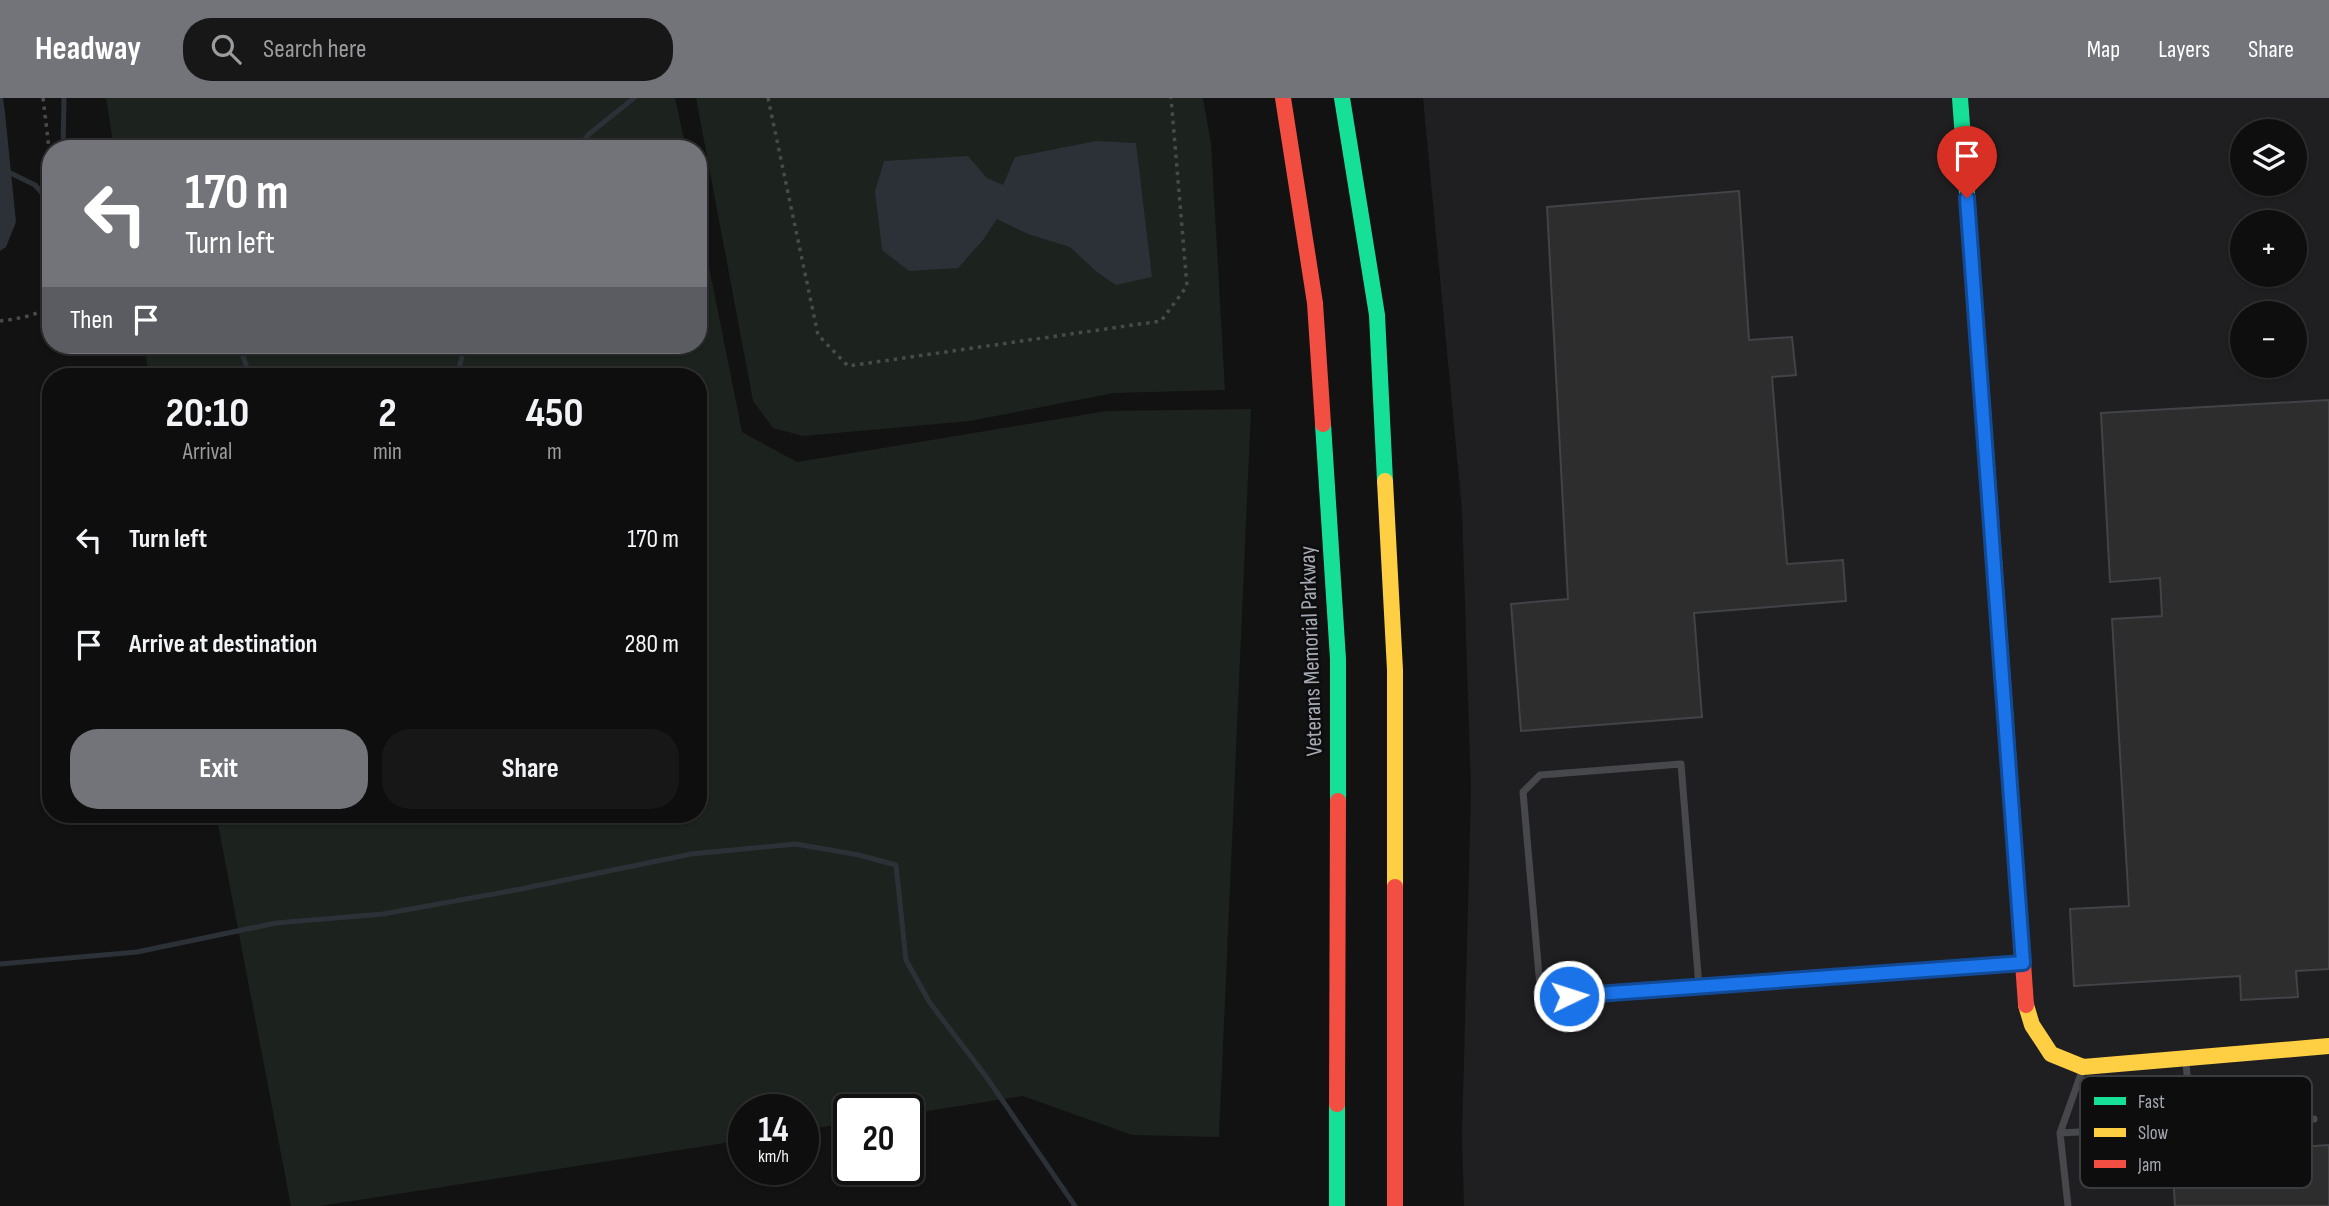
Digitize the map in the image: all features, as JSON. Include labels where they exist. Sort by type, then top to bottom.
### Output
[{"type":"main road","name":"Veterans Memorial Parkway","points":[[1283,98],[1315,303],[1338,659],[1337,1206]]},
{"type":"main road","points":[[1342,98],[1377,315],[1395,670],[1395,1206]]},
{"type":"main road","points":[[1960,98],[2026,1003],[2032,1025],[2051,1054],[2083,1067],[2329,1046]]},
{"type":"lane","points":[[1699,987],[1681,764],[1540,775],[1523,792],[1541,998],[1699,987],[2023,963]]},
{"type":"lane","points":[[2186,1058],[2187,1076]]},
{"type":"lane","points":[[2068,1206],[2060,1133],[2083,1067]]},
{"type":"lane","points":[[2060,1133],[2080,1132]]},
{"type":"path","points":[[43,98],[48,140]]},
{"type":"path","points":[[768,98],[818,335],[848,366],[1161,321],[1187,286],[1171,98]]},
{"type":"path","points":[[0,321],[42,310]]},
{"type":"shaded area","points":[[0,98],[3,98],[5,113],[16,222],[6,247],[0,251]]},
{"type":"shaded area","points":[[106,98],[675,98],[684,140],[113,140]]},
{"type":"shaded area","points":[[696,98],[1203,98],[1211,144],[1225,390],[1114,393],[970,421],[803,436],[773,428],[753,401],[707,156],[707,140],[704,140]]},
{"type":"shaded area","points":[[1423,98],[2329,98],[2329,1206],[1464,1206],[1462,1136],[1471,792],[1462,510]]},
{"type":"shaded area","points":[[1096,141],[1136,143],[1152,277],[1116,285],[1070,247],[1028,234],[997,219],[983,240],[958,268],[909,271],[882,250],[875,191],[884,161],[968,156],[987,178],[1003,185],[1015,157]]},
{"type":"shaded area","points":[[707,257],[742,432],[797,462],[1107,411],[1251,409],[1219,1137],[1132,1135],[1023,1096],[924,1111],[924,1094],[833,1094],[833,1125],[819,1128],[819,1094],[728,1094],[728,1142],[320,1206],[291,1206],[218,823],[707,823],[707,368],[148,368],[145,354],[707,354]]},
{"type":"building","points":[[1739,191],[1749,340],[1792,337],[1796,375],[1772,377],[1787,564],[1843,560],[1846,601],[1694,613],[1702,717],[1521,731],[1511,604],[1568,599],[1547,207]]},
{"type":"building","points":[[2329,400],[2329,969],[2296,971],[2298,997],[2241,1000],[2240,976],[2074,986],[2070,909],[2129,906],[2112,619],[2162,616],[2160,578],[2110,582],[2101,413]]},
{"type":"building","points":[[2329,1145],[2329,1206],[2175,1206],[2174,1188],[2312,1188],[2312,1146]]},
{"type":"waterway","points":[[63,140],[64,98]]},
{"type":"waterway","points":[[584,140],[634,98]]},
{"type":"waterway","points":[[0,168],[35,185],[42,193]]},
{"type":"waterway","points":[[242,354],[247,368]]},
{"type":"waterway","points":[[459,368],[463,354]]},
{"type":"waterway","points":[[0,964],[137,952],[276,923],[383,914],[691,854],[796,844],[859,855],[896,865],[906,960],[930,1003],[985,1075],[1075,1206]]},
{"type":"traffic: fast","points":[[1342,98],[1377,315],[1385,481]]},
{"type":"traffic: fast","points":[[1960,98],[2008,751]]},
{"type":"traffic: fast","points":[[1323,424],[1338,659],[1338,801]]},
{"type":"traffic: fast","points":[[1337,1104],[1337,1206]]},
{"type":"traffic: slow","points":[[1385,481],[1395,670],[1395,887]]},
{"type":"traffic: slow","points":[[2026,1005],[2032,1025],[2051,1054],[2083,1067],[2329,1046]]},
{"type":"traffic: jam","points":[[1283,98],[1315,303],[1323,424]]},
{"type":"traffic: jam","points":[[2008,751],[2026,1005]]},
{"type":"traffic: jam","points":[[1337,1104],[1338,801]]},
{"type":"traffic: jam","points":[[1395,887],[1395,1206]]},
{"type":"route","points":[[1569,996],[2023,963],[1967,198]]}]
